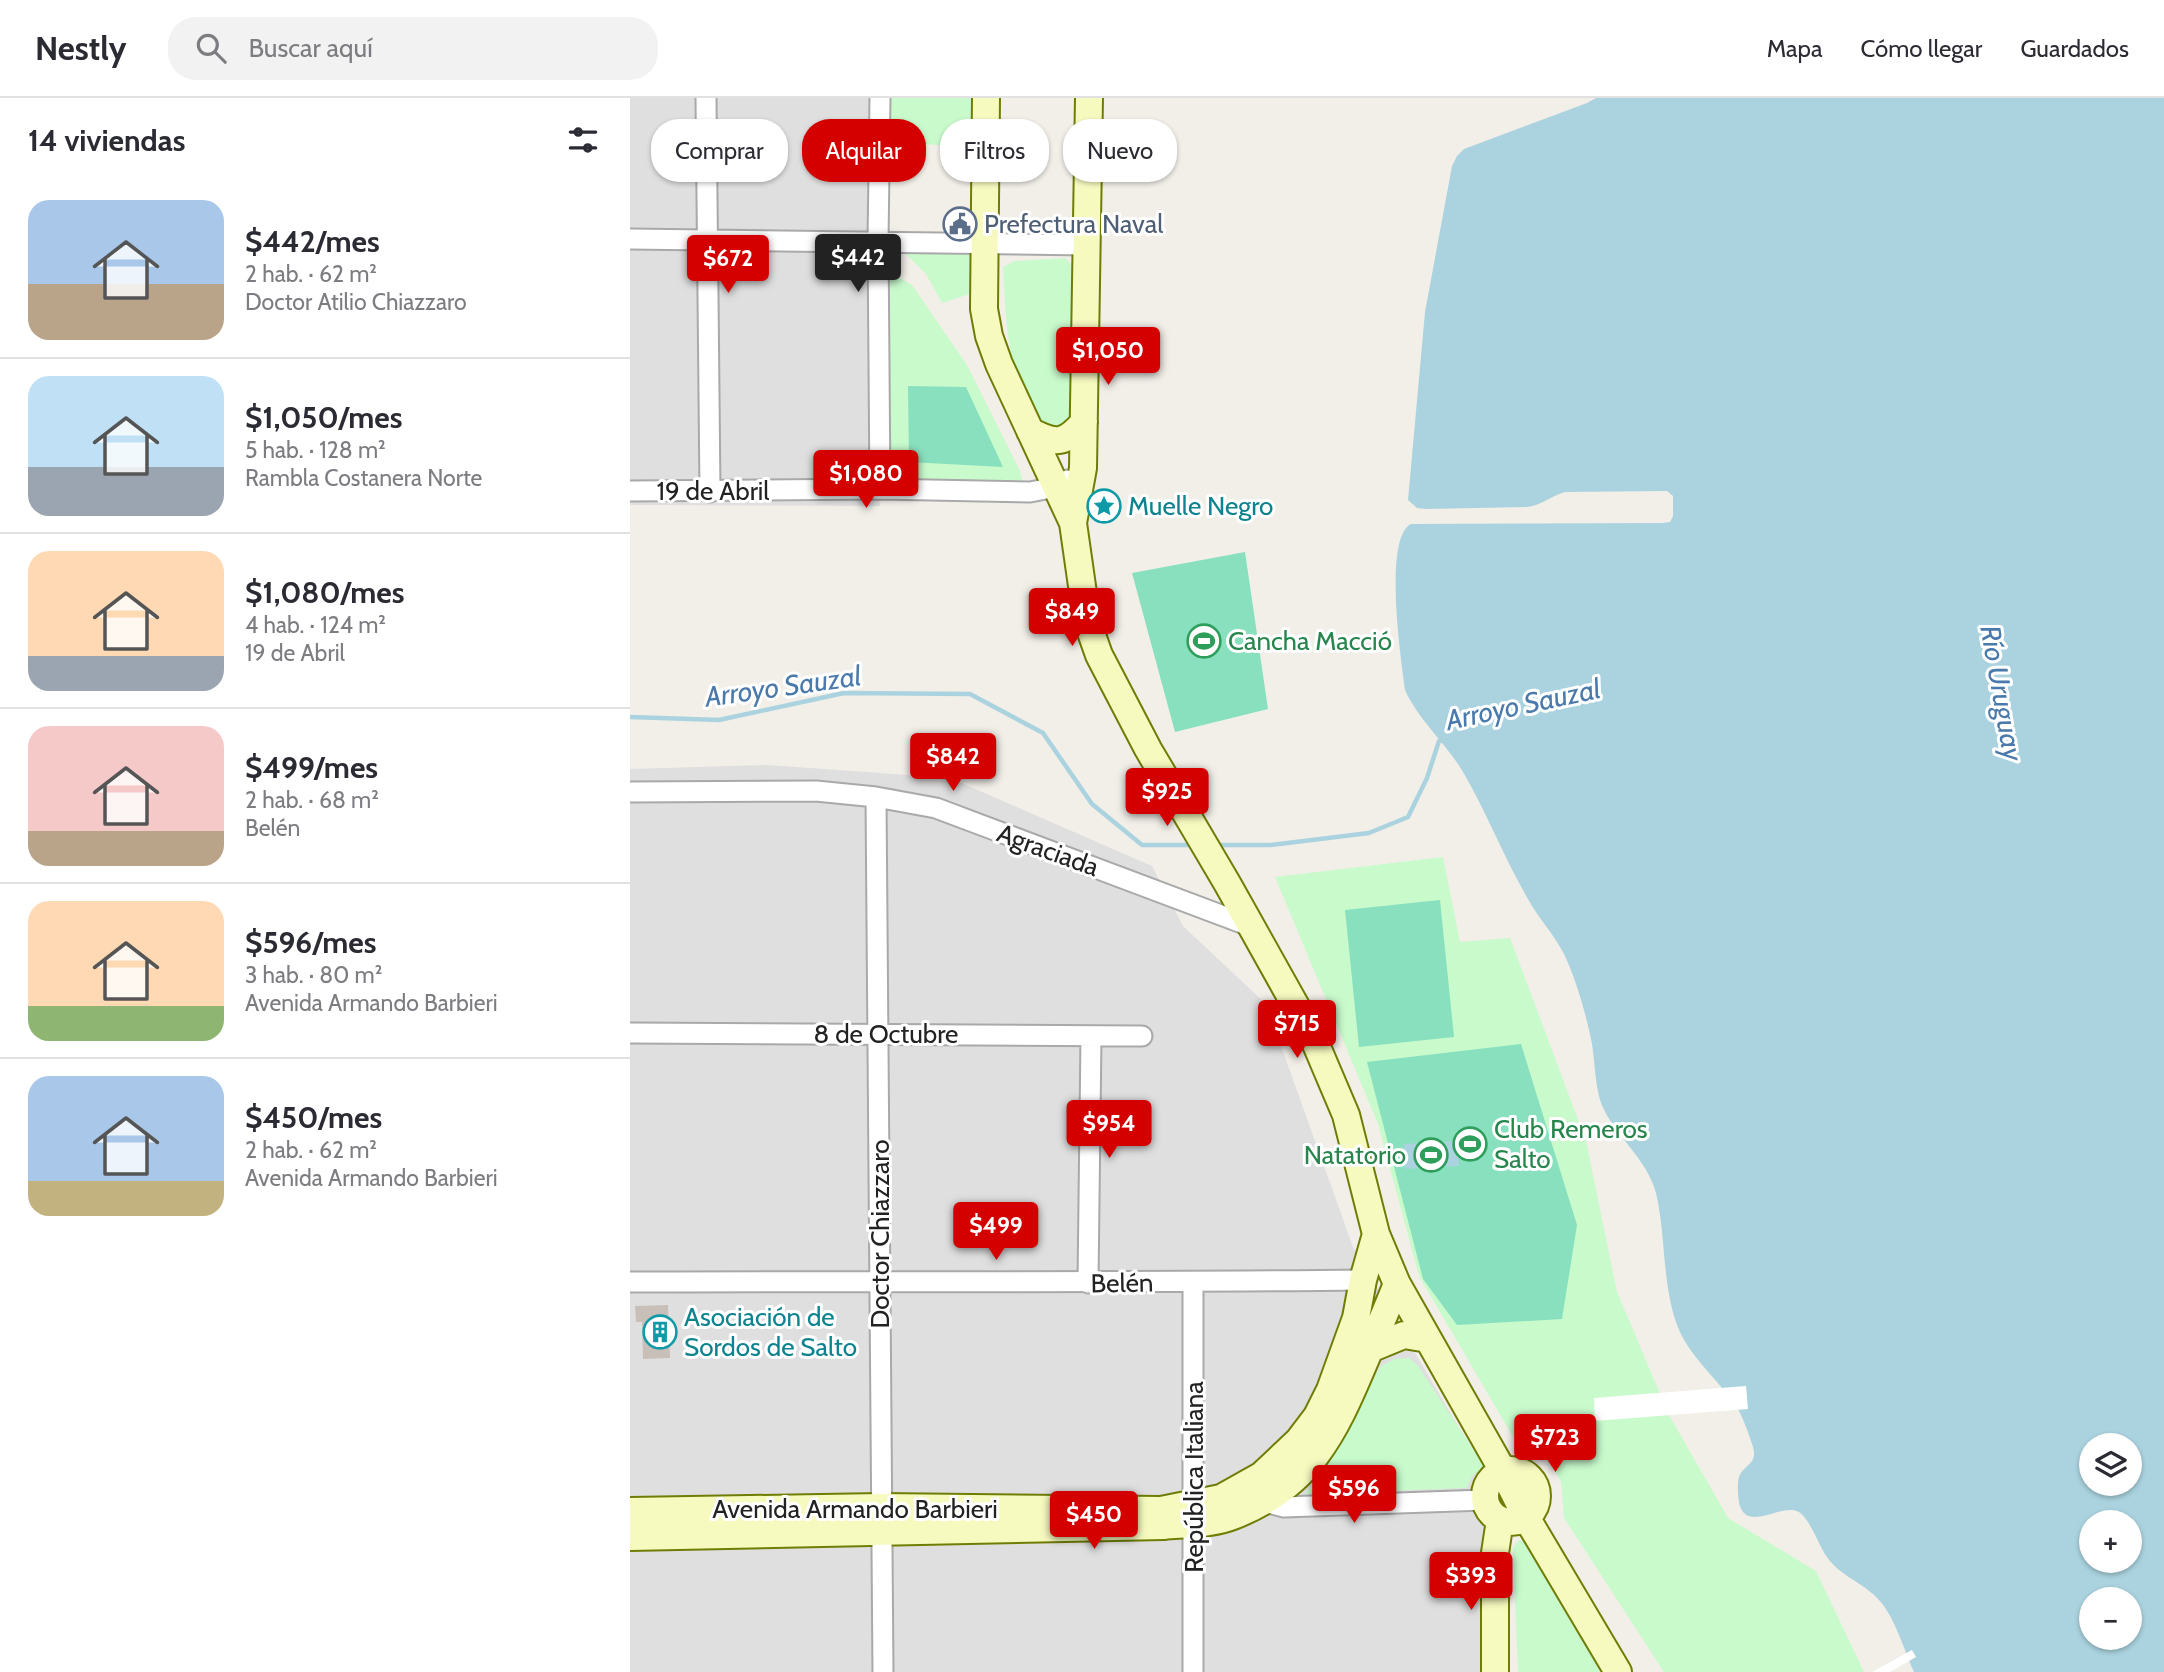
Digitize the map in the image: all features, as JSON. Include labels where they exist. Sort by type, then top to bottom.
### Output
[{"type":"street","points":[[706,98],[710,492]]},
{"type":"street","points":[[880,98],[880,489]]},
{"type":"street","points":[[986,98],[984,309],[989,336],[999,364],[1073,523],[1087,621],[1111,682],[1312,1035],[1346,1115],[1376,1234],[1396,1284],[1503,1471]]},
{"type":"street","points":[[1073,523],[1083,468],[1089,98]]},
{"type":"street","points":[[630,239],[1087,245]]},
{"type":"street","points":[[1030,431],[1045,439],[1061,440],[1071,437],[1084,422]]},
{"type":"street","name":"19 de Abril","points":[[630,491],[880,489],[1030,492],[1056,487],[1083,468]]},
{"type":"street","name":"Agraciada","points":[[630,792],[816,791],[876,797],[936,808],[1250,926]]},
{"type":"street","name":"Doctor Chiazzaro","points":[[876,797],[883,1672]]},
{"type":"street","name":"8 de Octubre","points":[[630,1033],[1143,1036]]},
{"type":"street","points":[[1088,1283],[1091,1037]]},
{"type":"street","name":"Avenida Armando Barbieri","points":[[1257,1493],[1317,1416],[1330,1390],[1356,1318],[1376,1234]]},
{"type":"street","name":"Belén","points":[[630,1282],[880,1280],[1088,1283],[1363,1280]]},
{"type":"street","points":[[1363,1280],[1386,1313],[1422,1329]]},
{"type":"street","name":"República Italiana","points":[[1193,1282],[1193,1672]]},
{"type":"street","name":"Avenida Armando Barbieri","points":[[630,1537],[882,1519],[1161,1510],[1194,1514],[1221,1498],[1287,1487],[1303,1471],[1335,1429],[1396,1284]]},
{"type":"street","points":[[1370,1349],[1422,1329]]},
{"type":"street","points":[[1257,1493],[1284,1507],[1504,1512],[1536,1504],[1537,1496],[1532,1480],[1519,1471],[1503,1471],[1490,1479],[1485,1493],[1504,1512],[1618,1672]]},
{"type":"street","name":"Avenida Armando Barbieri","points":[[630,1511],[882,1519]]},
{"type":"street","points":[[1494,1672],[1495,1553],[1504,1512]]},
{"type":"shaded area","points":[[630,98],[873,98],[873,119],[802,119],[802,182],[871,182],[870,229],[880,506],[630,505]]},
{"type":"shaded area","points":[[768,765],[950,778],[1152,866],[1183,926],[1266,1004],[1353,1247],[1502,1501],[1506,1672],[630,1672],[630,769]]},
{"type":"green space","points":[[890,98],[974,98],[974,119],[940,119],[940,145],[926,144],[926,119],[890,119]]},
{"type":"green space","points":[[974,252],[973,293],[942,303],[926,274],[906,254]]},
{"type":"green space","points":[[1066,258],[1072,266],[1071,417],[1069,424],[1047,429],[1026,398],[1016,373],[1007,328],[1003,267],[1014,261]]},
{"type":"green space","points":[[886,270],[912,285],[967,365],[1020,471],[1023,485],[890,481]]},
{"type":"green space","points":[[908,386],[966,387],[1003,467],[909,462]]},
{"type":"green space","name":"Cancha Macció","points":[[1245,552],[1268,709],[1175,732],[1132,573]]},
{"type":"green space","points":[[1443,857],[1460,942],[1510,938],[1586,1141],[1617,1292],[1669,1415],[1728,1518],[1816,1571],[1864,1672],[1664,1672],[1564,1518],[1561,1481],[1548,1461],[1523,1454],[1419,1276],[1378,1124],[1275,877]]},
{"type":"green space","points":[[1440,900],[1454,1037],[1359,1047],[1345,910]]},
{"type":"green space","name":"Club Remeros Salto","points":[[1521,1044],[1577,1225],[1562,1319],[1457,1325],[1423,1279],[1367,1062]]},
{"type":"green space","points":[[1409,1358],[1418,1366],[1485,1467],[1473,1475],[1466,1488],[1305,1494],[1327,1466],[1380,1367],[1394,1359]]},
{"type":"green space","points":[[1519,1540],[1531,1542],[1605,1672],[1518,1672],[1513,1548]]},
{"type":"water","name":"Río Uruguay","points":[[1596,98],[2164,98],[2164,1672],[1914,1672],[1894,1623],[1883,1605],[1871,1592],[1832,1564],[1803,1515],[1792,1510],[1758,1517],[1750,1516],[1744,1513],[1740,1506],[1738,1480],[1754,1457],[1753,1447],[1738,1409],[1695,1357],[1676,1322],[1668,1291],[1656,1193],[1652,1180],[1601,1103],[1590,1033],[1569,965],[1519,883],[1463,772],[1405,690],[1398,628],[1396,575],[1403,534],[1411,524],[1663,523],[1670,522],[1673,516],[1673,496],[1667,491],[1565,492],[1527,507],[1426,509],[1417,508],[1408,500],[1425,312],[1452,166],[1464,149]]},
{"type":"water","name":"Natatorio","points":[[1457,1141],[1459,1166],[1405,1169],[1404,1144]]},
{"type":"pier","points":[[1746,1386],[1748,1409],[1595,1421],[1594,1398]]},
{"type":"pier","points":[[1912,1650],[1916,1657],[1890,1672],[1872,1672]]},
{"type":"building","name":"Asociación de Sordos de Salto","points":[[668,1305],[670,1358],[643,1359],[642,1322],[636,1322],[635,1306]]},
{"type":"waterway","name":"Arroyo Sauzal","points":[[630,717],[719,720],[844,693],[970,694],[1043,733],[1092,804],[1142,845],[1195,845]]},
{"type":"waterway","name":"Arroyo Sauzal","points":[[1214,845],[1271,845],[1369,833],[1408,817],[1427,778],[1439,741],[1443,740]]},
{"type":"place","name":"Prefectura Naval","points":[[960,224]]},
{"type":"place","name":"Muelle Negro","points":[[1104,506]]},
{"type":"place","name":"Cancha Macció","points":[[1204,641]]},
{"type":"place","name":"Club Remeros Salto","points":[[1470,1144]]},
{"type":"place","name":"Natatorio","points":[[1431,1155]]},
{"type":"place","name":"Asociación de Sordos de Salto","points":[[660,1332]]}]
